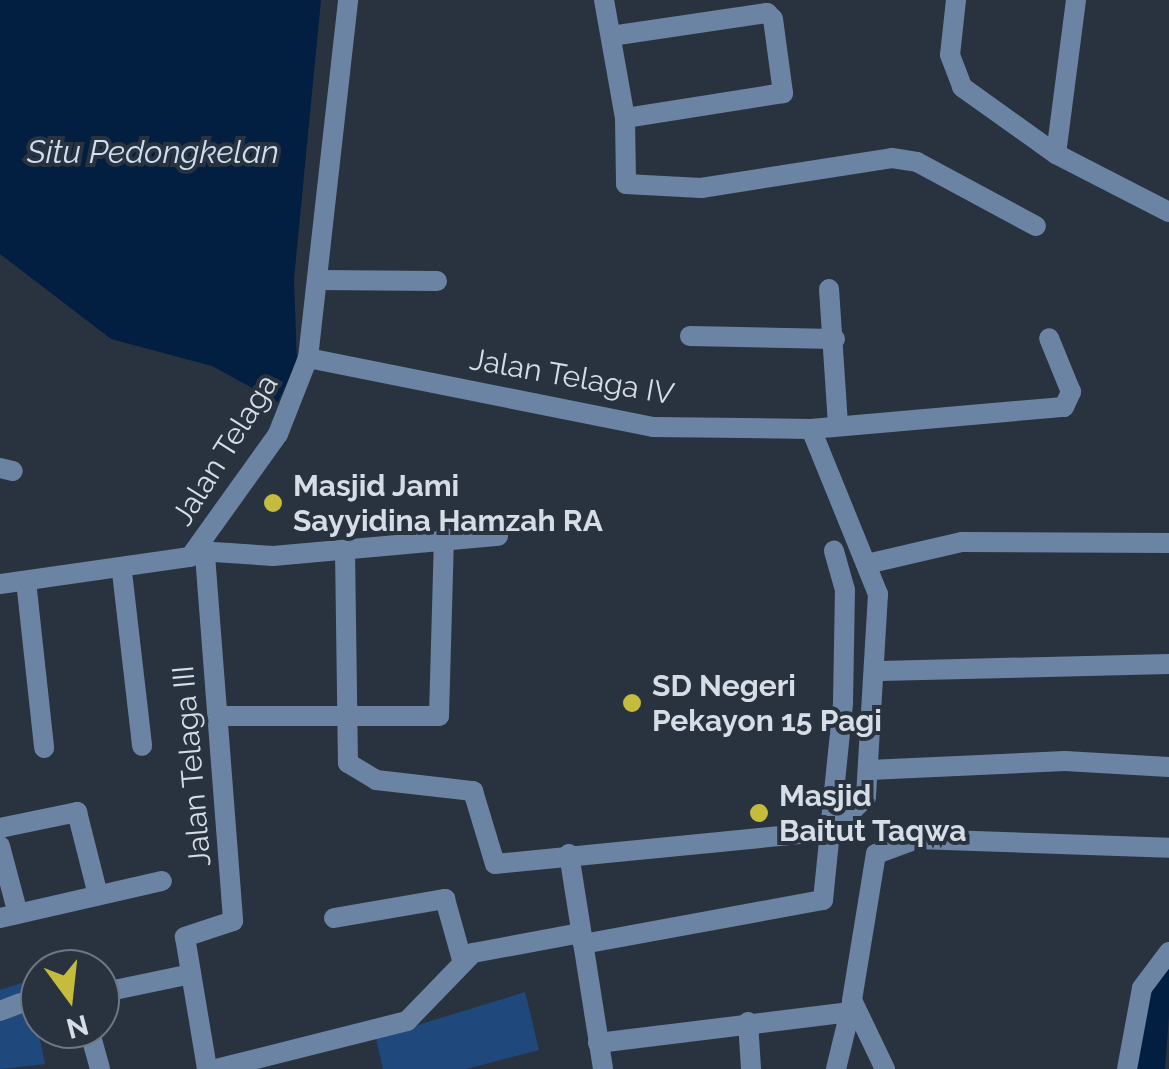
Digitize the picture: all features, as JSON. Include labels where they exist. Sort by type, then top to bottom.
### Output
[{"type":"street","name":"Jalan Telaga","points":[[0,584],[122,572],[202,553],[289,414],[308,358],[348,0]]},
{"type":"street","points":[[604,0],[626,118],[626,184],[701,188],[892,158],[917,162],[1036,226]]},
{"type":"street","points":[[956,0],[950,55],[962,87],[1056,154],[1169,212]]},
{"type":"street","points":[[1056,154],[1076,0]]},
{"type":"street","points":[[610,36],[768,12],[773,19],[783,94],[626,118]]},
{"type":"street","points":[[318,280],[438,281]]},
{"type":"street","points":[[830,289],[838,424]]},
{"type":"street","points":[[690,336],[835,339]]},
{"type":"street","name":"Jalan Telaga IV","points":[[308,358],[653,428],[811,429],[1064,407],[1071,392],[1049,338]]},
{"type":"street","points":[[216,1069],[266,1063],[420,1014],[462,960],[816,904],[846,819],[869,770],[880,672],[871,563],[811,429]]},
{"type":"street","points":[[202,553],[345,550],[444,537],[498,536]]},
{"type":"street","points":[[219,716],[344,712],[439,716],[444,537]]},
{"type":"street","points":[[871,563],[947,543],[1169,543]]},
{"type":"street","points":[[345,550],[344,712],[353,768],[473,791],[492,863],[846,819]]},
{"type":"street","points":[[834,550],[846,607],[846,819]]},
{"type":"street","name":"Jalan Telaga III","points":[[191,974],[186,936],[233,923],[219,716],[202,553]]},
{"type":"street","points":[[122,572],[142,746]]},
{"type":"street","points":[[26,580],[44,748]]},
{"type":"street","points":[[880,672],[1169,664]]},
{"type":"street","points":[[869,770],[1065,760],[1169,767]]},
{"type":"street","points":[[0,828],[78,812],[98,895]]},
{"type":"street","points":[[836,1069],[851,1006],[866,886],[884,849],[917,840],[1169,848]]},
{"type":"street","points":[[0,846],[9,916],[162,881]]},
{"type":"street","points":[[568,854],[602,1069]]},
{"type":"street","points":[[334,918],[445,899],[462,960]]},
{"type":"street","points":[[1126,1069],[1142,988],[1169,952]]},
{"type":"street","points":[[120,989],[191,974],[207,1069]]},
{"type":"street","points":[[598,1044],[851,1006]]},
{"type":"street","points":[[851,1006],[885,1069]]},
{"type":"street","points":[[748,1022],[751,1069]]},
{"type":"shaded area","points":[[20,984],[20,1049],[42,1049],[45,1064],[0,1069],[0,990]]},
{"type":"shaded area","points":[[525,992],[539,1050],[466,1069],[383,1069],[376,1038]]},
{"type":"water","name":"Situ Pedongkelan","points":[[0,0],[321,0],[294,279],[297,363],[278,402],[212,366],[111,339],[0,254]]},
{"type":"waterway","points":[[1146,1069],[1151,1001],[1169,982]]},
{"type":"place","name":"Masjid Jami Sayyidina Hamzah RA","points":[[273,503]]},
{"type":"place","name":"SD Negeri Pekayon 15 Pagi","points":[[632,703]]},
{"type":"place","name":"Masjid Baitut Taqwa","points":[[759,813]]}]
